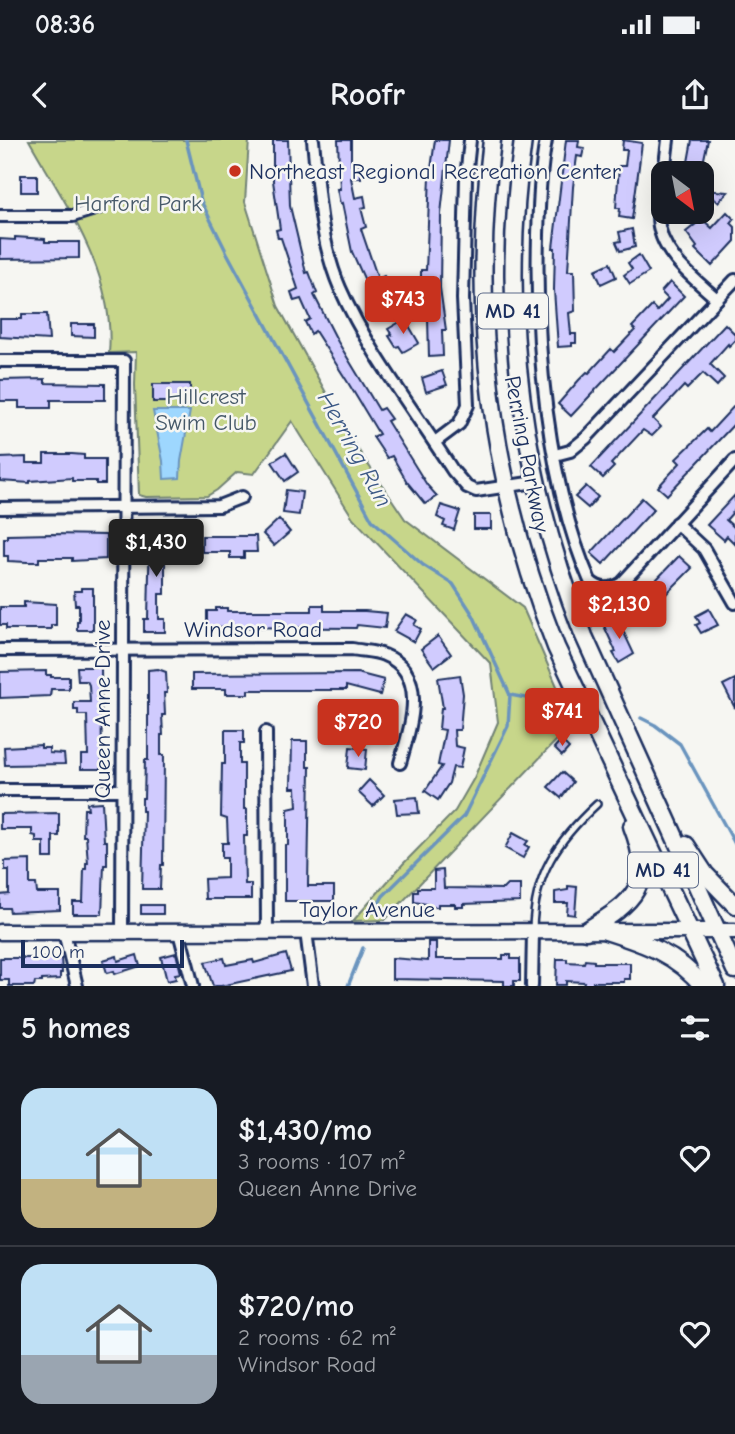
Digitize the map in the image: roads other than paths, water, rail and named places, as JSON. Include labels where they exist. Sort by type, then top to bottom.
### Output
[{"type":"main road","name":"Perring Parkway","points":[[492,140],[483,235],[482,296],[491,404],[504,485],[539,604],[593,730],[635,810],[716,986]]},
{"type":"main road","name":"Perring Parkway","points":[[523,140],[515,198],[512,293],[521,399],[535,482],[568,595],[657,801],[735,970]]},
{"type":"main road","points":[[586,931],[627,903],[635,893],[642,860],[639,844],[593,730]]},
{"type":"main road","points":[[657,801],[705,874],[735,905]]},
{"type":"main road","name":"Taylor Avenue","points":[[0,932],[735,930]]},
{"type":"main road","points":[[606,931],[665,953],[680,962],[703,986]]},
{"type":"street","points":[[313,140],[321,212],[330,258],[340,287],[366,336],[467,486],[476,491],[535,482]]},
{"type":"street","points":[[435,442],[459,424],[468,405],[463,299],[466,178],[470,140]]},
{"type":"street","points":[[546,140],[539,214],[537,284],[543,379],[555,455],[583,566],[592,584],[611,588],[622,583],[735,460]]},
{"type":"street","points":[[666,161],[668,140]]},
{"type":"street","points":[[0,216],[73,215],[99,208]]},
{"type":"street","points":[[660,224],[663,241],[687,272],[717,299]]},
{"type":"street","points":[[555,455],[570,451],[586,438],[735,280]]},
{"type":"street","name":"Queen Anne Drive","points":[[0,361],[124,361],[122,932]]},
{"type":"street","points":[[0,508],[219,506],[242,497]]},
{"type":"street","points":[[676,523],[708,555],[735,603]]},
{"type":"street","name":"Windsor Road","points":[[0,650],[352,649],[384,655],[401,665],[410,679],[414,698],[411,722],[400,763]]},
{"type":"street","points":[[266,732],[267,932]]},
{"type":"street","points":[[0,790],[122,790]]},
{"type":"street","points":[[306,931],[313,986]]},
{"type":"street","points":[[532,986],[533,931]]},
{"type":"street","points":[[64,932],[77,986]]},
{"type":"street","points":[[179,932],[193,986]]},
{"type":"lane","points":[[533,931],[533,908],[543,873],[557,846],[573,826],[597,804]]},
{"type":"water","points":[[153,411],[190,411],[180,478],[164,479]]},
{"type":"waterway","name":"Herring Run","points":[[186,140],[201,201],[372,520],[423,565],[453,584],[473,615],[510,695],[508,726],[464,816],[383,896],[374,912]]},
{"type":"waterway","name":"Herring Run","points":[[510,695],[532,699],[563,712]]},
{"type":"waterway","name":"Herring Run","points":[[641,718],[680,744],[735,844]]},
{"type":"waterway","points":[[348,986],[363,948]]},
{"type":"place","name":"Northeast Regional Recreation Center","points":[[235,171]]},
{"type":"park label","name":"Harford Park","points":[[138,203]]},
{"type":"park label","name":"Hillcrest Swim Club","points":[[206,409]]}]
